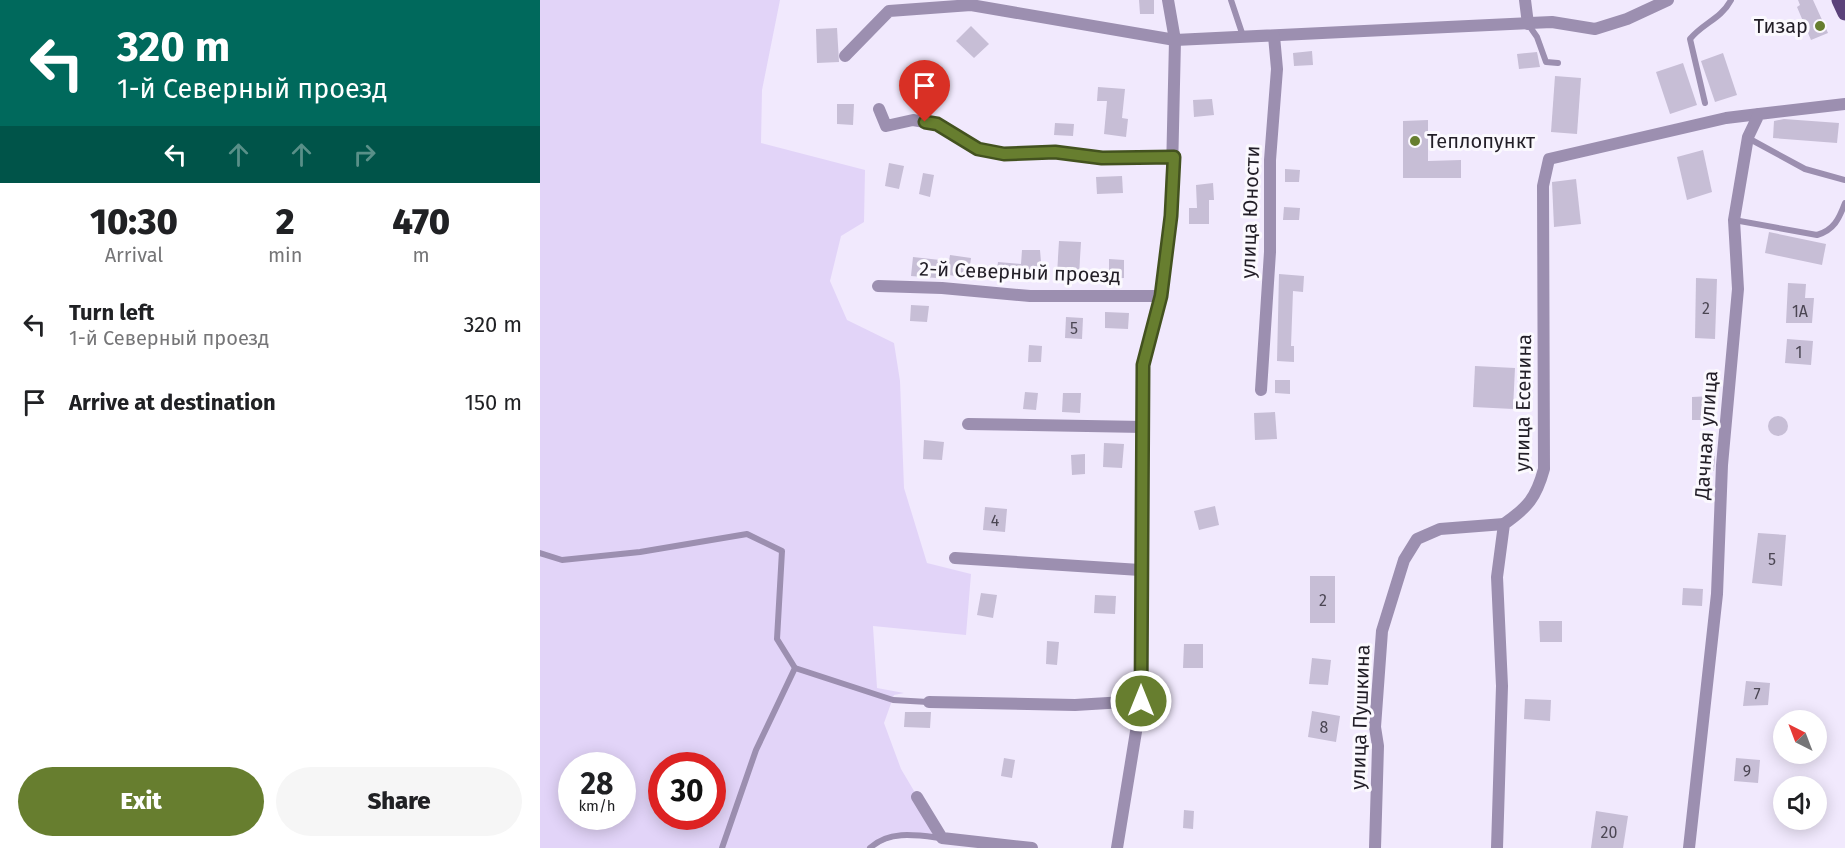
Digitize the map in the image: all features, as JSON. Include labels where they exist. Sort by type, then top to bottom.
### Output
[{"type":"main road","points":[[1839,0],[1845,13]]},
{"type":"street","points":[[1116,848],[1141,701],[1143,365],[1161,296],[1171,216],[1175,40],[1168,0]]},
{"type":"street","points":[[1525,0],[1528,24]]},
{"type":"street","points":[[846,56],[889,11],[971,5],[1175,40],[1552,22],[1595,29],[1627,19],[1668,0]]},
{"type":"street","name":"улица Юности","points":[[1261,390],[1270,252],[1270,160],[1277,69],[1274,36]]},
{"type":"street","points":[[1759,114],[1845,104]]},
{"type":"street","points":[[879,109],[886,126],[913,120],[937,124],[978,149],[1004,154],[1055,152],[1102,158],[1174,157]]},
{"type":"street","name":"Дачная улица","points":[[1689,848],[1717,594],[1722,465],[1738,289],[1734,220],[1748,137],[1759,114]]},
{"type":"street","name":"улица Есенина","points":[[1504,524],[1527,507],[1539,487],[1544,469],[1543,186],[1549,159],[1726,118],[1759,114]]},
{"type":"street","name":"2-й Северный проезд","points":[[878,286],[942,288],[1030,296],[1161,296]]},
{"type":"street","points":[[968,424],[1144,427]]},
{"type":"street","name":"улица Пушкина","points":[[1375,848],[1378,746],[1375,728],[1382,631],[1404,560],[1417,539],[1440,529],[1475,524],[1504,524]]},
{"type":"street","points":[[1497,848],[1502,687],[1497,577],[1504,524]]},
{"type":"street","points":[[955,558],[1140,570]]},
{"type":"street","points":[[928,702],[1075,705],[1141,701]]},
{"type":"street","points":[[917,798],[942,838],[1032,848]]},
{"type":"lane","points":[[1231,0],[1244,37]]},
{"type":"lane","points":[[1705,103],[1690,39],[1700,27],[1721,16],[1731,0]]},
{"type":"lane","points":[[1528,24],[1537,37],[1546,62],[1558,63]]},
{"type":"lane","points":[[1748,137],[1805,169],[1845,180]]},
{"type":"lane","points":[[1734,220],[1817,235],[1828,231],[1833,226],[1845,203]]},
{"type":"lane","points":[[540,554],[562,560],[606,556],[747,534],[782,551],[777,639],[795,668],[893,700],[928,702]]},
{"type":"lane","points":[[722,848],[756,750],[795,668]]},
{"type":"lane","points":[[870,848],[876,842],[906,833],[942,838]]},
{"type":"shaded area","points":[[540,0],[780,0],[762,90],[761,143],[865,170],[864,222],[841,236],[830,281],[847,320],[894,343],[900,381],[904,488],[927,563],[971,574],[966,635],[873,626],[877,688],[904,693],[894,695],[884,723],[901,769],[942,838],[906,833],[870,848],[540,848]]},
{"type":"building","points":[[1139,0],[1154,0],[1154,14],[1140,14]]},
{"type":"building","points":[[1798,0],[1813,0],[1828,33],[1811,40],[1797,7],[1800,5]]},
{"type":"building","points":[[971,26],[989,44],[974,58],[956,41]]},
{"type":"building","points":[[837,28],[839,62],[817,63],[816,29]]},
{"type":"building","points":[[1312,51],[1313,65],[1294,66],[1293,53]]},
{"type":"building","points":[[1537,52],[1540,67],[1519,69],[1517,54]]},
{"type":"building","points":[[1723,53],[1737,95],[1715,102],[1701,61]]},
{"type":"building","points":[[1683,63],[1697,105],[1670,114],[1656,72]]},
{"type":"building","points":[[1555,76],[1581,78],[1577,134],[1551,132]]},
{"type":"building","points":[[1098,87],[1125,89],[1122,118],[1128,119],[1126,137],[1104,134],[1107,101],[1097,101]]},
{"type":"building","points":[[1212,99],[1214,115],[1194,117],[1193,100]]},
{"type":"building","points":[[837,104],[854,104],[853,125],[837,124]]},
{"type":"building","points":[[1784,119],[1839,123],[1837,143],[1773,138],[1774,121]]},
{"type":"building","name":"Теплопункт","points":[[1428,120],[1428,161],[1461,160],[1461,178],[1403,178],[1403,121]]},
{"type":"building","points":[[1055,123],[1074,124],[1073,136],[1054,135]]},
{"type":"building","points":[[1703,150],[1712,192],[1687,200],[1677,157]]},
{"type":"building","points":[[889,163],[904,166],[899,189],[885,186]]},
{"type":"building","points":[[1285,169],[1300,170],[1299,182],[1285,182]]},
{"type":"building","points":[[923,173],[934,175],[930,197],[919,194]]},
{"type":"building","points":[[1122,176],[1123,193],[1097,194],[1096,177]]},
{"type":"building","points":[[1576,179],[1581,224],[1554,227],[1552,182]]},
{"type":"building","points":[[1213,183],[1214,200],[1209,200],[1209,224],[1189,224],[1189,208],[1197,208],[1196,185]]},
{"type":"building","points":[[1284,207],[1300,208],[1299,220],[1283,220]]},
{"type":"building","points":[[1769,232],[1826,244],[1822,265],[1765,253]]},
{"type":"building","points":[[1059,241],[1081,242],[1079,275],[1057,274]]},
{"type":"building","points":[[1022,250],[1040,250],[1042,274],[1013,272],[1012,278],[996,277],[998,262],[1021,264]]},
{"type":"building","points":[[950,255],[971,258],[968,278],[936,273],[936,278],[911,276],[913,257],[949,261]]},
{"type":"building","points":[[1109,259],[1124,260],[1124,278],[1109,278]]},
{"type":"building","points":[[1279,274],[1304,276],[1303,292],[1293,291],[1291,346],[1294,346],[1294,362],[1277,361]]},
{"type":"building","points":[[1696,278],[1717,279],[1715,339],[1695,338]]},
{"type":"building","points":[[1788,283],[1806,284],[1805,298],[1814,298],[1812,323],[1786,323]]},
{"type":"building","points":[[911,305],[929,306],[927,322],[910,321]]},
{"type":"building","points":[[1105,312],[1129,313],[1128,329],[1105,328]]},
{"type":"building","points":[[1066,317],[1083,318],[1082,339],[1065,338]]},
{"type":"building","points":[[1787,339],[1813,341],[1811,365],[1785,363]]},
{"type":"building","points":[[1029,345],[1042,346],[1041,362],[1028,362]]},
{"type":"building","points":[[1475,366],[1515,368],[1513,409],[1473,407]]},
{"type":"building","points":[[1275,380],[1290,380],[1290,394],[1275,393]]},
{"type":"building","points":[[1025,392],[1038,393],[1036,410],[1023,409]]},
{"type":"building","points":[[1063,393],[1081,393],[1080,413],[1062,412]]},
{"type":"building","points":[[1712,396],[1712,420],[1692,420],[1692,397]]},
{"type":"building","points":[[1275,412],[1277,439],[1255,440],[1254,413]]},
{"type":"building","points":[[1778,416],[1785,419],[1788,426],[1785,433],[1778,436],[1771,433],[1768,426],[1771,419]]},
{"type":"building","points":[[924,440],[944,442],[942,460],[923,459]]},
{"type":"building","points":[[1104,443],[1124,444],[1122,468],[1103,467]]},
{"type":"building","points":[[1085,454],[1085,474],[1072,475],[1071,455]]},
{"type":"building","points":[[1701,455],[1715,456],[1714,471],[1700,470]]},
{"type":"building","points":[[1215,506],[1219,525],[1199,530],[1194,511]]},
{"type":"building","points":[[985,507],[1007,509],[1005,532],[983,530]]},
{"type":"building","points":[[1758,533],[1786,535],[1782,586],[1752,583]]},
{"type":"building","points":[[1310,576],[1335,576],[1335,623],[1310,623]]},
{"type":"building","points":[[1683,588],[1703,589],[1702,606],[1682,605]]},
{"type":"building","points":[[981,593],[997,595],[993,618],[977,615]]},
{"type":"building","points":[[1095,595],[1116,596],[1115,614],[1094,613]]},
{"type":"building","points":[[1539,621],[1562,621],[1562,642],[1540,642]]},
{"type":"building","points":[[1047,641],[1059,642],[1057,665],[1046,664]]},
{"type":"building","points":[[1184,644],[1203,644],[1203,668],[1183,668]]},
{"type":"building","points":[[1312,658],[1331,660],[1328,685],[1309,684]]},
{"type":"building","points":[[1746,681],[1770,683],[1768,705],[1743,706]]},
{"type":"building","points":[[1525,699],[1551,700],[1550,721],[1524,719]]},
{"type":"building","points":[[1312,711],[1340,716],[1336,742],[1308,737]]},
{"type":"building","points":[[905,712],[931,712],[930,728],[904,727]]},
{"type":"building","points":[[1004,758],[1015,760],[1012,778],[1001,776]]},
{"type":"building","points":[[1736,758],[1760,760],[1758,783],[1734,781]]},
{"type":"building","points":[[1184,810],[1194,811],[1193,829],[1183,828]]},
{"type":"building","points":[[1596,811],[1628,816],[1623,848],[1591,848]]},
{"type":"place","name":"Тизар","points":[[1820,26]]},
{"type":"place","name":"Теплопункт","points":[[1415,141]]},
{"type":"route","points":[[925,122],[937,124],[978,149],[1004,154],[1055,152],[1102,158],[1174,157],[1171,216],[1161,296],[1143,365],[1141,701]]}]
